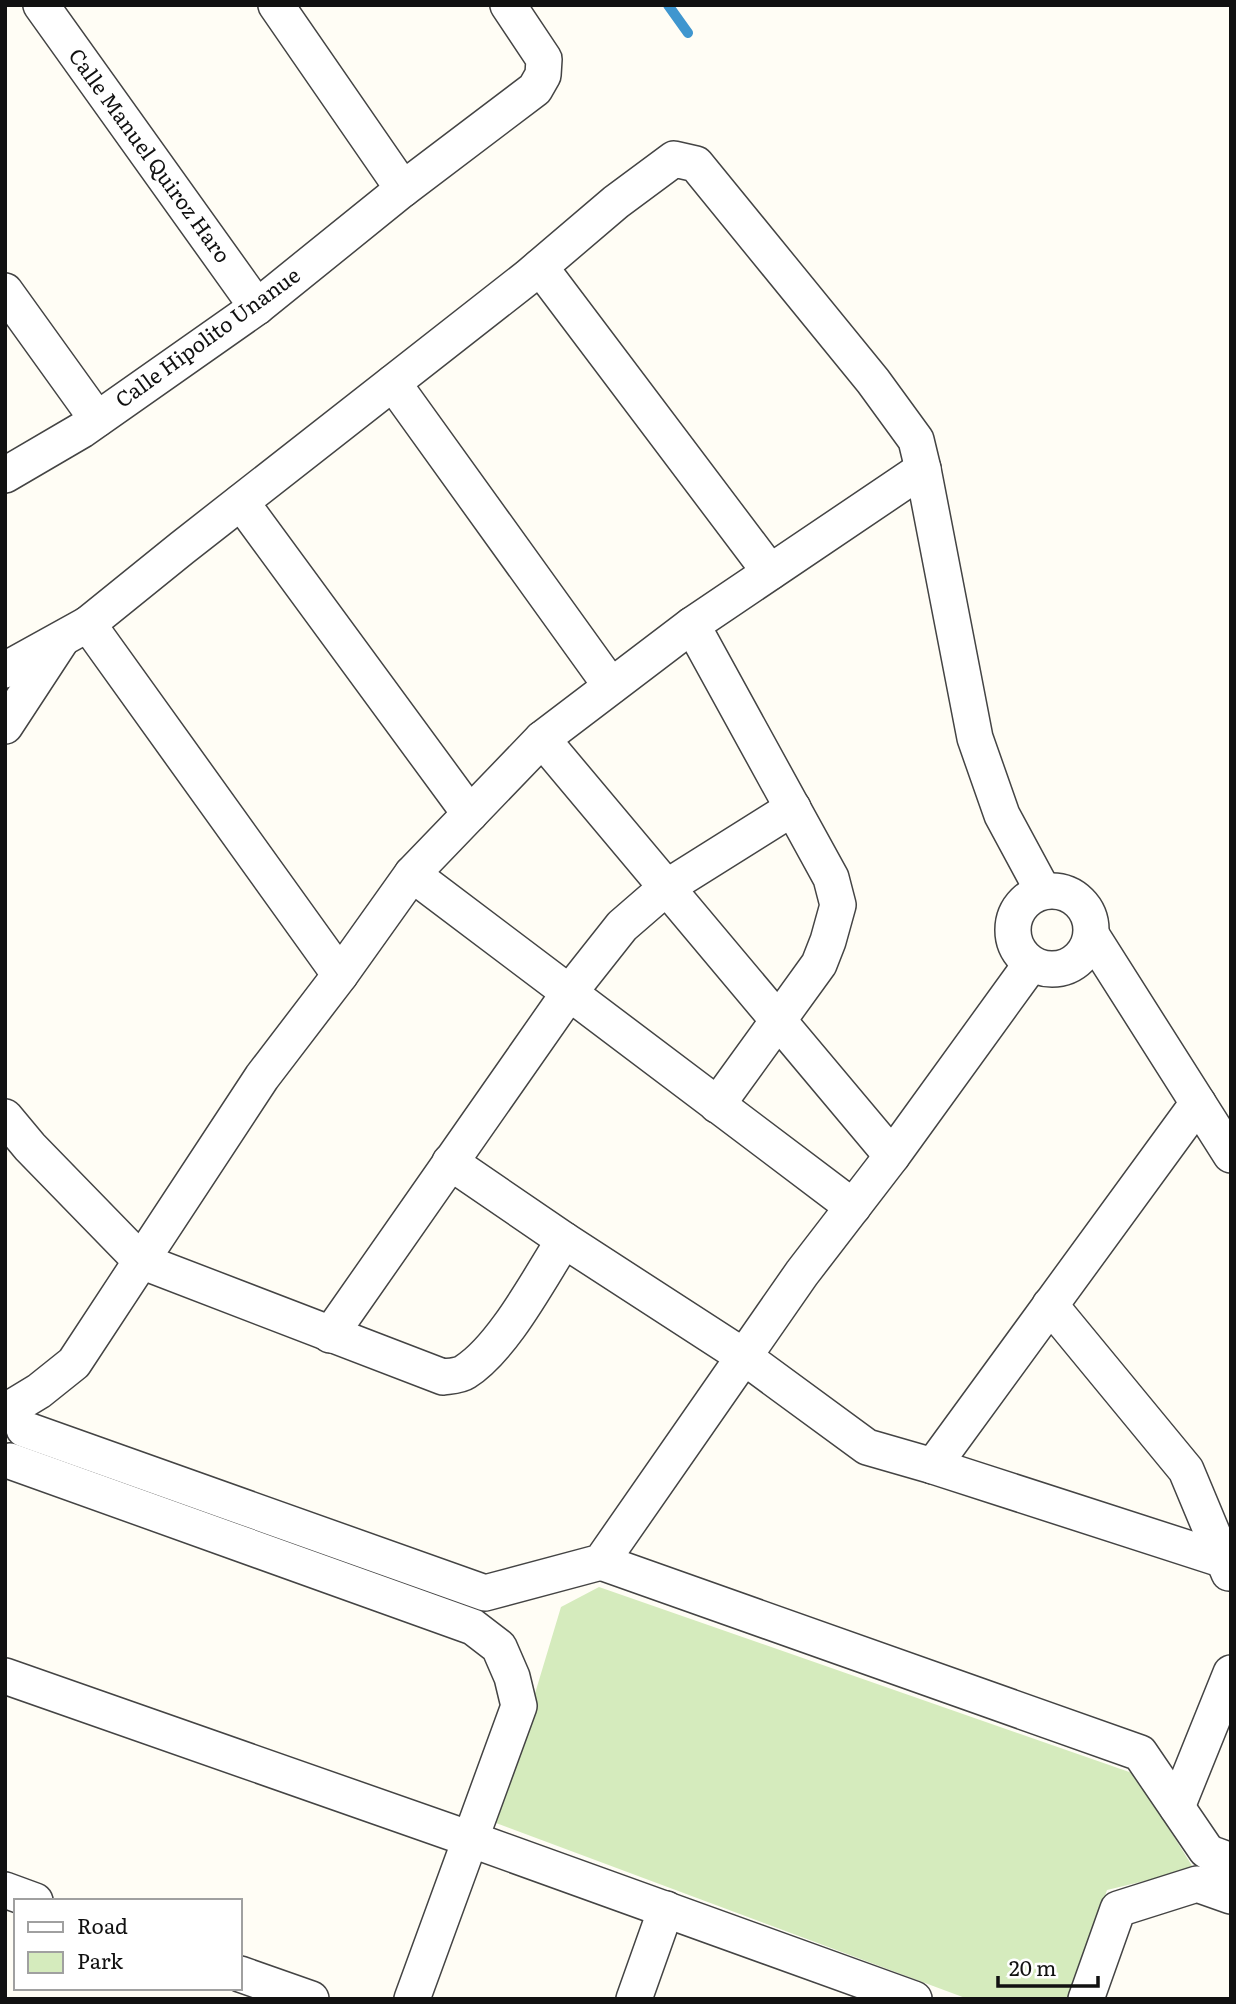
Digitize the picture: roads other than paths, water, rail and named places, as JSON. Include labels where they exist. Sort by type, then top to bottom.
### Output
[{"type":"street","name":"Calle Manuel Quiroz Haro","points":[[41,5],[257,307]]},
{"type":"street","points":[[276,5],[403,189]]},
{"type":"street","name":"Calle Hipolito Unanue","points":[[5,475],[97,419],[257,307],[403,189],[535,89],[543,75],[544,59],[508,5]]},
{"type":"street","points":[[5,670],[75,632],[540,267],[616,202],[674,159],[696,164],[873,381],[916,440],[975,738],[1002,815],[1043,891]]},
{"type":"street","points":[[540,267],[770,572]]},
{"type":"street","points":[[5,291],[97,419]]},
{"type":"street","points":[[393,383],[611,686]]},
{"type":"street","points":[[13,1413],[74,1363],[262,1077],[340,975],[412,874],[542,739],[692,625],[923,469]]},
{"type":"street","points":[[241,502],[470,814]]},
{"type":"street","points":[[692,625],[831,878],[838,905],[819,964],[717,1105]]},
{"type":"street","points":[[5,726],[75,632]]},
{"type":"street","points":[[75,632],[340,975]]},
{"type":"street","points":[[542,739],[892,1156]]},
{"type":"street","points":[[330,1335],[569,993],[622,926],[667,887],[793,808]]},
{"type":"street","points":[[412,874],[853,1207]]},
{"type":"street","points":[[1056,890],[1080,901],[1092,923],[1092,936],[1088,949],[1069,966],[1044,969],[1031,964],[1022,955],[1014,943],[1012,930],[1021,905],[1043,891],[1056,890]]},
{"type":"street","points":[[1092,936],[1231,1155]]},
{"type":"street","points":[[601,1562],[802,1273],[892,1156],[1031,964]]},
{"type":"street","points":[[933,1466],[1198,1103]]},
{"type":"street","points":[[5,1117],[30,1147],[141,1261],[443,1377],[462,1374],[481,1359],[506,1330],[564,1240]]},
{"type":"street","points":[[450,1163],[743,1356],[867,1447],[933,1466],[1227,1569]]},
{"type":"street","points":[[1050,1305],[1186,1470],[1227,1569]]},
{"type":"street","points":[[13,1413],[18,1454],[8,1463],[473,1627],[499,1647],[512,1676],[519,1706],[412,1999]]},
{"type":"street","points":[[13,1413],[485,1593],[601,1562],[1140,1753],[1206,1850],[1231,1861]]},
{"type":"street","points":[[1177,1807],[1231,1673]]},
{"type":"street","points":[[5,1676],[666,1909],[871,1991],[914,1999]]},
{"type":"street","points":[[1086,1999],[1118,1909],[1197,1884],[1231,1896]]},
{"type":"street","points":[[5,1890],[30,1899]]},
{"type":"street","points":[[634,1999],[666,1909]]},
{"type":"street","points":[[242,1975],[311,1999]]},
{"type":"waterway","points":[[668,5],[688,33]]}]
